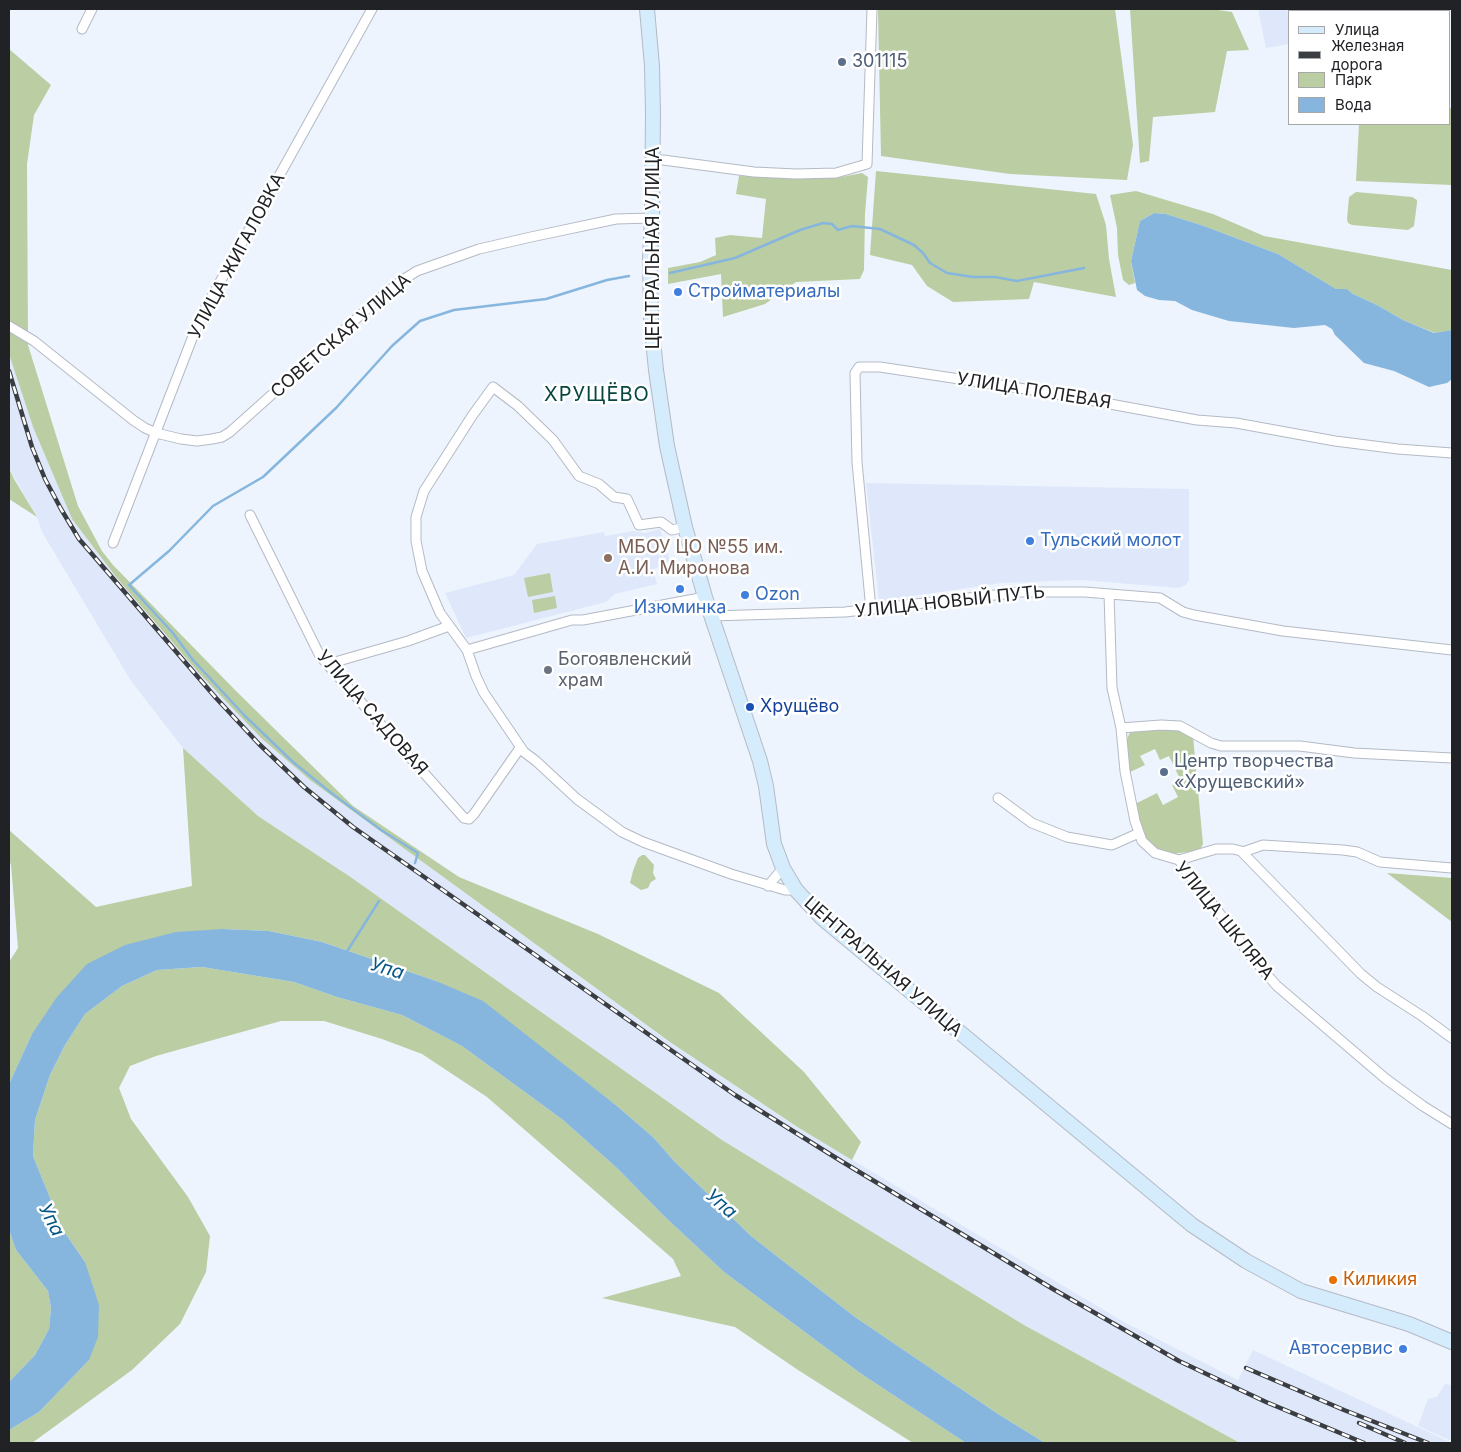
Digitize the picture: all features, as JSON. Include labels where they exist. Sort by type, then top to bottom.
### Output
[{"type":"main road","name":"ЦЕНТРАЛЬНАЯ УЛИЦА","points":[[647,9],[652,66],[650,295],[654,353],[667,446],[685,527],[704,597],[760,761],[766,786],[774,844],[783,868],[796,890],[822,918],[1192,1225],[1259,1268],[1301,1291],[1409,1324],[1452,1342]]},
{"type":"street","points":[[82,29],[92,9]]},
{"type":"street","name":"УЛИЦА ЖИГАЛОВКА","points":[[113,543],[200,318],[372,9]]},
{"type":"street","points":[[652,160],[754,172],[796,174],[836,173],[867,164],[872,9]]},
{"type":"street","name":"СОВЕТСКАЯ УЛИЦА","points":[[9,326],[34,341],[133,420],[156,433],[197,441],[212,439],[226,435],[374,303],[406,278],[425,268],[479,249],[540,235],[616,219],[652,218]]},
{"type":"street","name":"УЛИЦА ПОЛЕВАЯ","points":[[872,610],[856,462],[855,373],[859,366],[880,367],[1045,392],[1197,420],[1245,425],[1335,441],[1398,449],[1452,453]]},
{"type":"street","points":[[685,527],[672,530],[661,522],[640,525],[627,499],[614,498],[599,484],[580,476],[553,440],[518,406],[492,387],[424,491],[416,517],[416,541],[422,571],[448,626],[467,650],[484,693],[520,748],[577,799],[622,832],[696,861],[768,886],[784,890],[796,890]]},
{"type":"street","name":"УЛИЦА САДОВАЯ","points":[[250,515],[316,651],[463,817],[469,819],[520,748]]},
{"type":"street","name":"УЛИЦА НОВЫЙ ПУТЬ","points":[[711,616],[812,614],[872,610],[1022,592],[1045,591],[1160,598],[1183,612],[1194,615],[1284,631],[1452,650]]},
{"type":"street","name":"УЛИЦА ШКЛЯРА","points":[[1109,594],[1112,688],[1121,728],[1125,771],[1139,833],[1144,843],[1156,853],[1178,860],[1272,982],[1386,1079],[1452,1124]]},
{"type":"street","points":[[467,650],[572,620],[583,620],[704,597]]},
{"type":"street","points":[[328,664],[408,641],[448,626]]},
{"type":"street","points":[[1121,728],[1161,725],[1180,726],[1211,743],[1221,746],[1300,746],[1354,753],[1452,758]]},
{"type":"street","points":[[998,798],[1032,822],[1067,836],[1112,845],[1139,833]]},
{"type":"street","points":[[1243,852],[1263,845],[1343,850],[1357,852],[1380,862],[1452,868]]},
{"type":"street","points":[[1178,860],[1216,849],[1233,849],[1243,852],[1361,974],[1452,1038]]},
{"type":"street","points":[[768,886],[783,868]]},
{"type":"shaded area","points":[[1258,9],[1287,9],[1288,44],[1266,48]]},
{"type":"shaded area","points":[[9,354],[33,427],[72,519],[116,577],[199,673],[261,738],[310,780],[670,1042],[799,1128],[1124,1322],[1238,1380],[1253,1350],[1452,1443],[1240,1443],[1024,1325],[722,1140],[352,878],[258,816],[183,748],[131,681],[42,532],[37,517],[9,468]]},
{"type":"shaded area","points":[[866,483],[1189,489],[1189,580],[1186,585],[1179,588],[1081,580],[1001,583],[879,601]]},
{"type":"shaded area","points":[[660,529],[671,564],[653,569],[657,584],[615,594],[606,602],[466,638],[445,593],[514,575],[537,544],[604,532],[605,536],[633,531],[645,533]]},
{"type":"shaded area","points":[[1452,1382],[1452,1441],[1418,1426],[1428,1399],[1437,1397],[1445,1384],[1450,1385]]},
{"type":"green space","points":[[878,9],[1115,9],[1133,145],[1127,180],[1010,174],[881,156]]},
{"type":"green space","points":[[1130,9],[1211,9],[1232,12],[1249,50],[1227,51],[1215,112],[1153,117],[1149,161],[1140,163]]},
{"type":"green space","points":[[9,49],[51,85],[34,115],[27,164],[28,345],[78,506],[102,551],[113,565],[236,691],[353,806],[459,877],[598,934],[719,993],[804,1072],[861,1142],[852,1160],[799,1128],[670,1042],[310,780],[261,738],[199,673],[116,577],[72,519],[33,427],[9,354]]},
{"type":"green space","points":[[1452,108],[1452,185],[1356,181],[1359,125],[1451,125]]},
{"type":"green space","points":[[876,171],[1096,194],[1106,225],[1109,259],[1116,297],[1034,282],[1029,299],[953,302],[927,286],[912,265],[870,255]]},
{"type":"green space","points":[[862,173],[868,177],[864,270],[860,279],[796,282],[765,304],[723,317],[721,274],[668,284],[668,268],[700,262],[716,255],[715,238],[730,235],[762,238],[766,199],[736,194],[739,176],[836,178]]},
{"type":"green space","points":[[1136,191],[1213,214],[1264,236],[1452,270],[1452,330],[1435,333],[1403,320],[1347,289],[1336,289],[1278,254],[1166,214],[1154,213],[1140,221],[1131,261],[1135,283],[1129,285],[1123,280],[1118,255],[1117,228],[1110,195]]},
{"type":"green space","points":[[1356,192],[1412,197],[1417,200],[1414,226],[1408,230],[1352,225],[1348,223],[1349,197]]},
{"type":"green space","points":[[9,468],[14,479],[37,517],[9,499]]},
{"type":"green space","points":[[550,573],[553,592],[528,597],[524,578]]},
{"type":"green space","points":[[555,596],[557,608],[534,613],[532,600]]},
{"type":"green space","points":[[1174,728],[1193,736],[1203,844],[1200,850],[1173,854],[1154,849],[1144,837],[1135,804],[1157,793],[1163,805],[1178,797],[1172,785],[1181,781],[1169,756],[1160,760],[1155,749],[1140,756],[1145,765],[1128,773],[1126,742],[1130,732]]},
{"type":"green space","points":[[183,748],[258,816],[352,878],[722,1140],[1024,1325],[1240,1443],[1045,1443],[998,1414],[855,1317],[751,1236],[674,1161],[654,1138],[617,1106],[562,1064],[436,981],[322,942],[269,931],[223,929],[32,1034],[9,1084],[9,962],[18,948],[9,860],[9,830],[96,907],[192,886]]},
{"type":"green space","points":[[645,855],[654,865],[653,873],[656,879],[651,882],[648,888],[641,890],[630,883],[638,858]]},
{"type":"green space","points":[[1387,873],[1452,878],[1452,922]]},
{"type":"green space","points":[[202,967],[294,982],[337,997],[402,1015],[462,1046],[563,1120],[618,1169],[664,1216],[724,1272],[860,1373],[966,1443],[913,1443],[798,1370],[735,1327],[602,1298],[681,1276],[673,1259],[487,1097],[422,1054],[324,1021],[281,1021],[156,1056],[130,1066],[119,1088],[131,1119],[188,1197],[210,1236],[206,1272],[180,1324],[132,1370],[32,1443],[9,1443],[9,1430],[39,1412],[89,1360],[85,1262],[63,1230],[33,1156],[35,1120],[50,1075],[65,1045],[85,1014],[122,986],[157,970]]},
{"type":"green space","points":[[9,1230],[16,1250],[48,1291],[51,1308],[49,1329],[35,1355],[9,1382]]},
{"type":"water","points":[[1154,213],[1166,214],[1204,226],[1278,254],[1336,289],[1347,289],[1403,320],[1434,333],[1452,330],[1452,379],[1447,383],[1429,387],[1394,371],[1364,363],[1335,335],[1332,329],[1325,325],[1294,328],[1229,321],[1192,310],[1175,301],[1159,300],[1145,296],[1137,290],[1131,261],[1140,221]]},
{"type":"water","name":"Упа","points":[[223,929],[269,931],[322,942],[436,981],[483,1001],[617,1106],[654,1138],[674,1161],[751,1236],[855,1317],[998,1414],[1045,1443],[966,1443],[860,1373],[724,1272],[664,1216],[618,1169],[563,1120],[462,1046],[402,1015],[337,997],[294,982],[202,967],[157,970],[122,986],[85,1014],[65,1045],[50,1075],[35,1120],[33,1156],[63,1230],[85,1262],[99,1305],[98,1337],[89,1360],[39,1412],[9,1430],[9,1382],[35,1355],[49,1329],[51,1308],[48,1291],[16,1250],[9,1230],[9,1084],[32,1034],[57,997],[87,964],[125,945],[176,932]]},
{"type":"waterway","points":[[670,273],[735,258],[800,230],[823,223],[832,224],[838,230],[852,226],[880,229],[914,245],[930,263],[947,273],[1017,281],[1084,268]]},
{"type":"waterway","points":[[415,863],[418,853],[381,830],[330,792],[293,762],[245,716],[193,660],[172,632],[129,585],[169,551],[213,506],[263,477],[336,408],[392,346],[420,321],[454,310],[546,299],[607,280],[629,276]]},
{"type":"waterway","points":[[346,953],[379,901]]},
{"type":"railway","points":[[9,371],[32,447],[45,479],[79,539],[216,698],[259,744],[304,787],[353,827],[735,1095],[841,1161],[1053,1289],[1179,1361],[1266,1402],[1364,1443]]},
{"type":"railway","points":[[1246,1368],[1428,1443]]},
{"type":"railway","points":[[1359,1423],[1405,1443]]},
{"type":"place","name":"301115","points":[[842,62]]},
{"type":"place","name":"Стройматериалы","points":[[678,292]]},
{"type":"place","name":"Тульский молот","points":[[1030,541]]},
{"type":"place","name":"МБОУ ЦО №55 им. А.И. Миронова","points":[[608,558]]},
{"type":"place","name":"Изюминка","points":[[680,589]]},
{"type":"place","name":"Ozon","points":[[745,595]]},
{"type":"place","name":"Богоявленский храм","points":[[548,670]]},
{"type":"place","name":"Хрущёво","points":[[750,707]]},
{"type":"place","name":"Центр творчества «Хрущевский»","points":[[1164,772]]},
{"type":"place","name":"Киликия","points":[[1333,1280]]},
{"type":"place","name":"Автосервис","points":[[1403,1349]]},
{"type":"district","name":"ХРУЩЁВО","points":[[597,395]]}]
